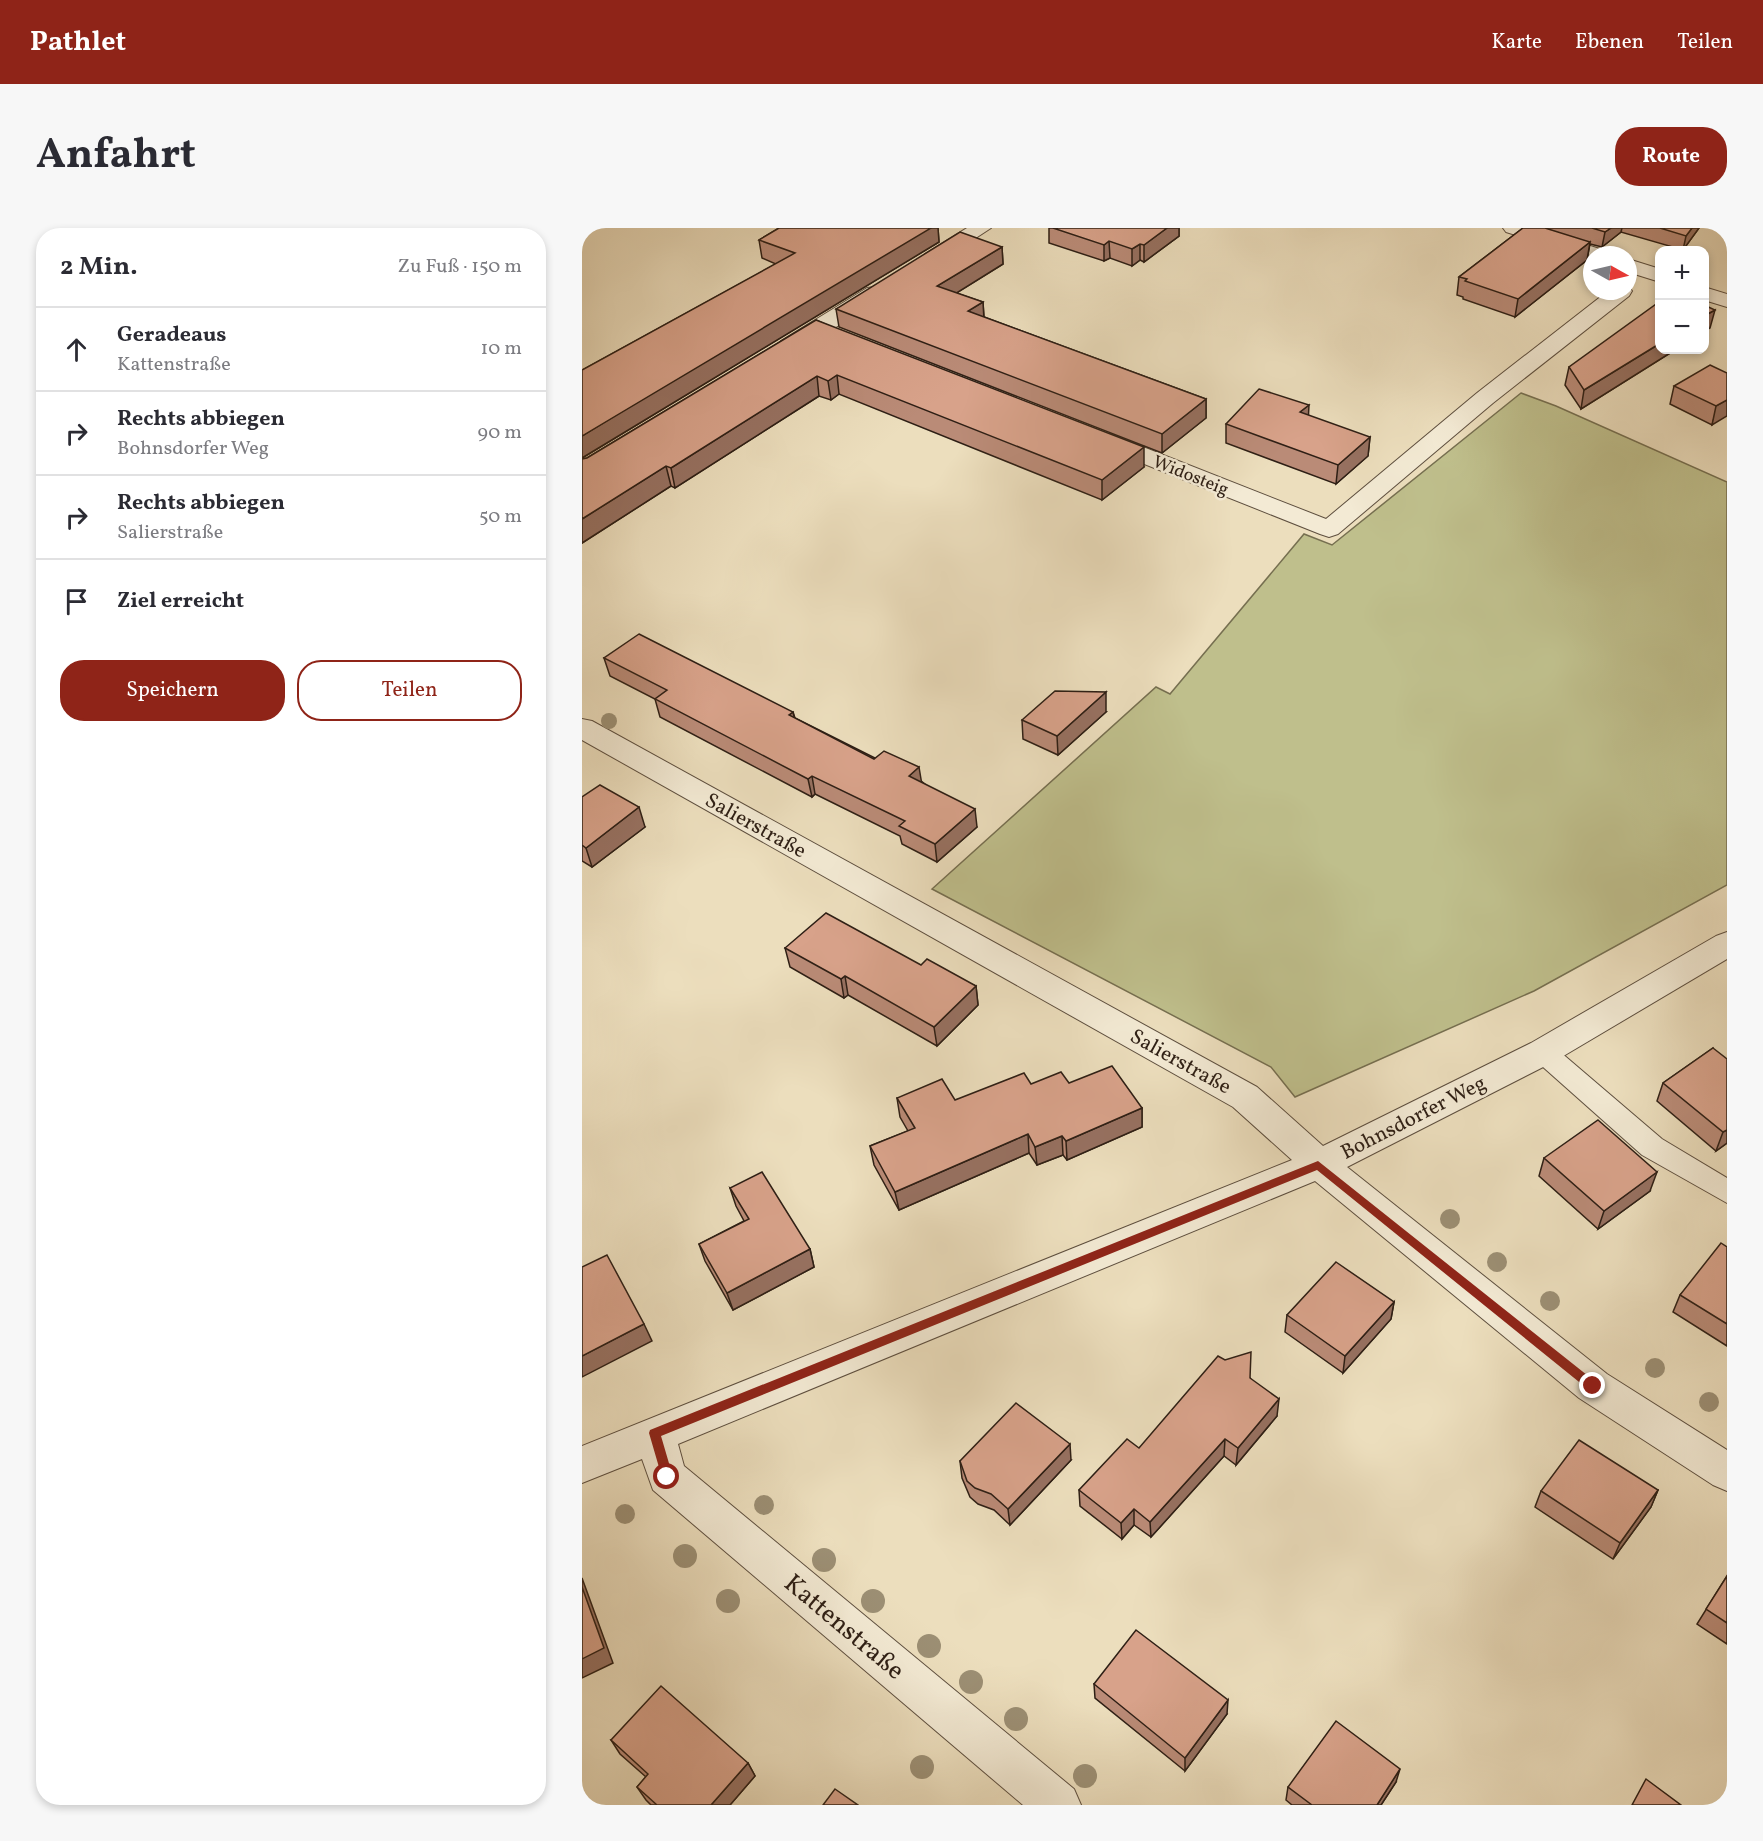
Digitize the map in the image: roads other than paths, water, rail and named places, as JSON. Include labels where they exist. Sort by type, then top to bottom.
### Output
[{"type":"street","points":[[910,272],[981,228]]},
{"type":"street","points":[[1513,228],[1583,250]]},
{"type":"street","points":[[766,360],[889,284]]},
{"type":"street","points":[[1709,295],[1727,301]]},
{"type":"street","name":"Widosteig","points":[[1085,433],[1329,529],[1500,386],[1610,300]]},
{"type":"street","points":[[818,328],[842,337]]},
{"type":"street","name":"Salierstraße","points":[[582,728],[1245,1097],[1318,1165],[1593,1386],[1727,1472]]},
{"type":"street","name":"Bohnsdorfer Weg","points":[[582,1465],[655,1433],[1318,1165],[1543,1052],[1727,944]]},
{"type":"street","name":"Kattenstraße","points":[[655,1433],[667,1477],[1058,1805]]},
{"type":"lane","points":[[1543,1052],[1652,1147],[1727,1192]]}]
